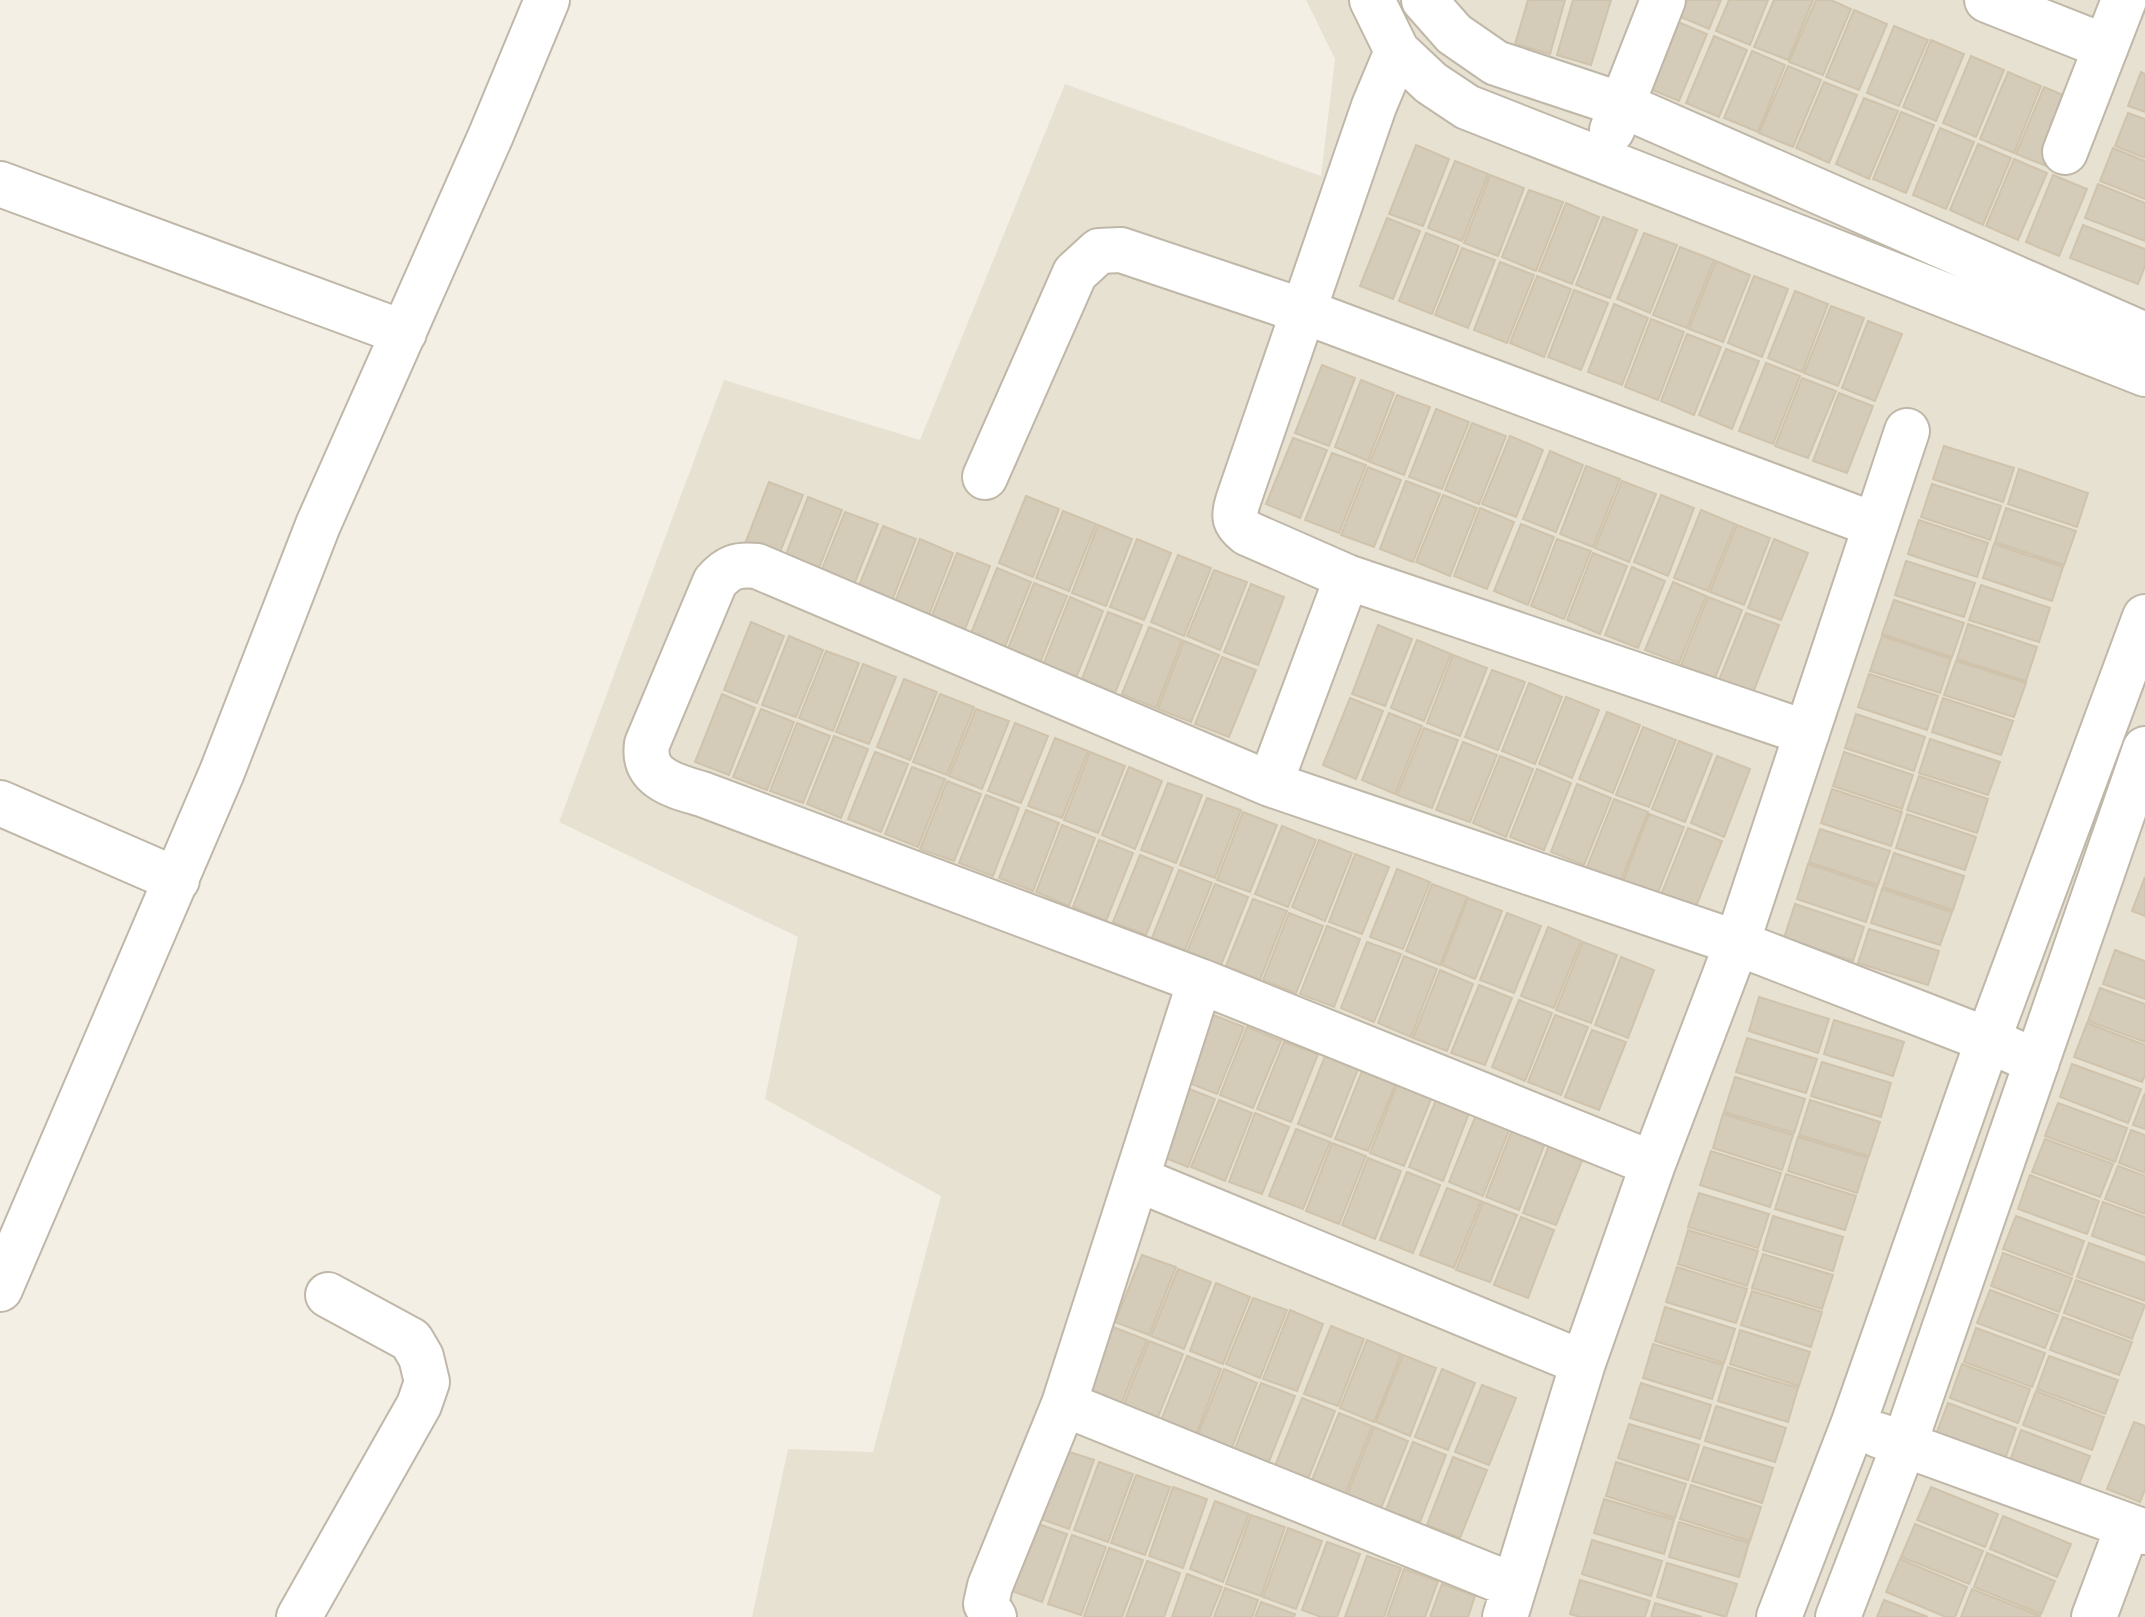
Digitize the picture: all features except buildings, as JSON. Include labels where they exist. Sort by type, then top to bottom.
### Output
[{"type":"street","points":[[0,1289],[228,758],[318,525],[547,0]]},
{"type":"street","points":[[1372,0],[1397,51],[1431,83],[1467,107],[2145,374]]},
{"type":"street","points":[[1424,0],[1454,34],[1496,63],[1622,105],[2145,335]]},
{"type":"street","points":[[1600,158],[1663,0]]},
{"type":"street","points":[[1987,0],[2106,47]]},
{"type":"street","points":[[2065,152],[2124,0]]},
{"type":"street","points":[[1397,51],[1374,106],[1303,311],[1234,515],[1236,524],[1247,533],[1347,577],[1807,733]]},
{"type":"street","points":[[0,184],[404,333]]},
{"type":"street","points":[[985,477],[1075,273],[1099,251],[1121,250],[1303,311],[1875,525]]},
{"type":"street","points":[[1064,1404],[1510,1602],[1583,1363],[1653,1164],[1737,943],[1907,431]]},
{"type":"street","points":[[1653,1164],[1200,981],[716,799],[671,785],[657,777],[645,755],[647,744],[715,582],[726,569],[741,565],[757,566],[1270,784],[1737,943],[2037,1062]]},
{"type":"street","points":[[1270,784],[1347,577]]},
{"type":"street","points":[[1779,1617],[1853,1425],[1988,1040],[2145,617]]},
{"type":"street","points":[[1838,1617],[1904,1445],[2037,1062],[2133,819],[2145,749]]},
{"type":"street","points":[[0,803],[177,880]]},
{"type":"street","points":[[994,1617],[986,1604],[990,1586],[1064,1404],[1200,981]]},
{"type":"street","points":[[1137,1179],[1583,1363]]},
{"type":"street","points":[[299,1617],[419,1405],[427,1382],[421,1357],[411,1340],[328,1295]]},
{"type":"street","points":[[1853,1425],[2137,1529],[2094,1617]]},
{"type":"shaded area","points":[[1306,0],[2145,0],[2145,1617],[752,1617],[788,1449],[873,1452],[941,1196],[765,1099],[798,937],[559,822],[724,380],[920,440],[1065,84],[1321,176],[1335,59]]}]
